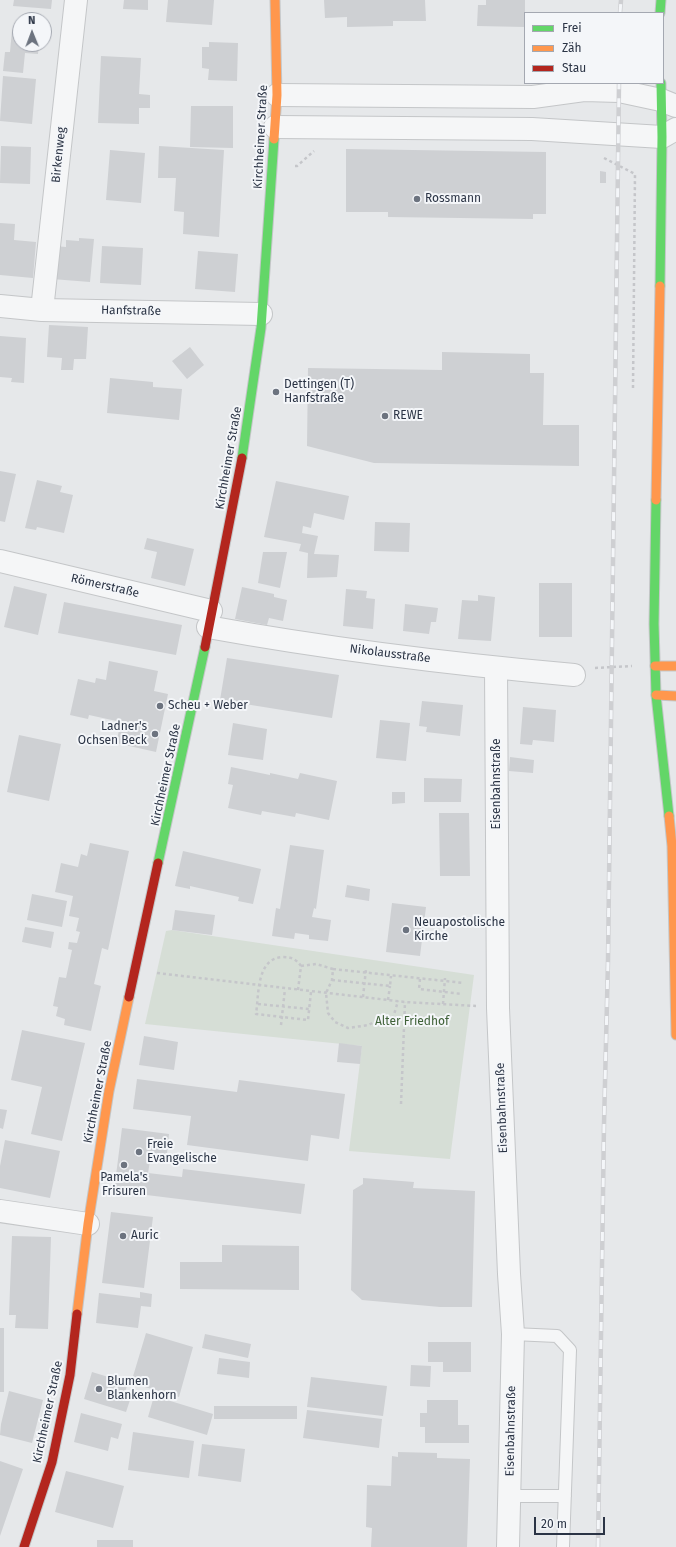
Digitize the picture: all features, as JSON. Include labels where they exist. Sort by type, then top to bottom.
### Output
[{"type":"street","name":"Birkenweg","points":[[42,310],[76,0]]},
{"type":"street","name":"Kirchheimer Straße","points":[[24,1547],[52,1462],[70,1375],[88,1224],[109,1091],[192,708],[243,454],[261,314],[273,164],[277,95],[275,0]]},
{"type":"street","points":[[660,12],[661,0]]},
{"type":"street","points":[[277,95],[533,97],[590,86],[666,96],[669,133],[654,624],[656,695],[672,846],[676,1035]]},
{"type":"street","points":[[275,127],[532,129],[669,133]]},
{"type":"street","name":"Hanfstraße","points":[[0,306],[42,310],[261,314]]},
{"type":"street","name":"Römerstraße","points":[[0,561],[209,619]]},
{"type":"street","name":"Nikolausstraße","points":[[209,619],[270,638],[496,668],[574,675]]},
{"type":"street","points":[[655,666],[676,666]]},
{"type":"street","name":"Eisenbahnstraße","points":[[496,668],[498,1008],[509,1274],[513,1334],[508,1547]]},
{"type":"street","points":[[656,695],[676,696]]},
{"type":"street","points":[[667,792],[672,762]]},
{"type":"street","points":[[672,846],[676,832]]},
{"type":"street","points":[[0,1211],[88,1224]]},
{"type":"lane","points":[[513,1334],[557,1336],[570,1350],[563,1547]]},
{"type":"lane","points":[[509,1496],[564,1496]]},
{"type":"path","points":[[273,164],[298,166],[316,149]]},
{"type":"path","points":[[598,154],[635,174],[633,395]]},
{"type":"path","points":[[574,675],[597,668],[633,666]]},
{"type":"path","points":[[298,990],[301,966],[297,960],[289,957],[280,957],[267,964],[262,973],[256,1014],[308,1020],[311,992]]},
{"type":"path","points":[[301,966],[316,964],[333,969],[464,983]]},
{"type":"path","points":[[333,969],[332,980],[326,993],[328,1012],[335,1022],[348,1028],[369,1025],[375,1021],[393,1018],[398,1001]]},
{"type":"path","points":[[363,997],[366,969]]},
{"type":"path","points":[[136,971],[405,1002],[498,1008]]},
{"type":"path","points":[[388,1000],[391,976]]},
{"type":"path","points":[[420,979],[419,989],[462,994]]},
{"type":"path","points":[[332,980],[390,986]]},
{"type":"path","points":[[443,1004],[445,980]]},
{"type":"path","points":[[282,1025],[285,988]]},
{"type":"path","points":[[401,1104],[405,1002]]},
{"type":"path","points":[[258,1004],[309,1009]]},
{"type":"green space","name":"Alter Friedhof","points":[[172,930],[474,975],[450,1159],[349,1151],[362,1046],[145,1024],[166,931]]},
{"type":"building","points":[[14,0],[52,0],[51,9],[13,6]]},
{"type":"building","points":[[124,0],[148,0],[148,10],[123,9]]},
{"type":"building","points":[[168,0],[214,0],[212,25],[166,22]]},
{"type":"building","points":[[324,0],[425,0],[426,21],[393,21],[393,26],[347,27],[347,17],[325,18]]},
{"type":"building","points":[[486,0],[525,0],[524,27],[477,26],[478,5],[486,5]]},
{"type":"building","points":[[12,30],[12,52],[38,52],[38,54],[25,53],[23,73],[3,71],[5,52],[10,52]]},
{"type":"building","points":[[209,42],[238,43],[237,81],[208,80],[209,69],[202,68],[202,47],[209,47]]},
{"type":"building","points":[[101,56],[141,58],[139,94],[150,95],[150,108],[139,108],[139,124],[98,123]]},
{"type":"building","points":[[3,76],[36,79],[32,124],[0,121]]},
{"type":"building","points":[[191,106],[233,106],[233,148],[190,147]]},
{"type":"building","points":[[1,146],[31,147],[30,184],[0,183]]},
{"type":"building","points":[[159,146],[224,150],[219,237],[183,234],[184,212],[174,211],[176,178],[158,178]]},
{"type":"building","points":[[346,149],[546,152],[546,214],[533,214],[533,219],[388,217],[388,212],[346,212]]},
{"type":"building","points":[[110,150],[145,153],[141,203],[106,200]]},
{"type":"building","points":[[600,171],[606,172],[606,183],[600,183]]},
{"type":"building","points":[[0,223],[15,224],[14,240],[36,242],[33,278],[0,275]]},
{"type":"building","points":[[79,238],[94,239],[90,282],[52,279],[54,246],[66,247],[66,240],[79,241]]},
{"type":"building","points":[[102,246],[143,248],[141,285],[100,283]]},
{"type":"building","points":[[198,251],[238,254],[235,292],[195,289]]},
{"type":"building","points":[[49,325],[88,327],[86,359],[74,359],[73,370],[61,370],[62,358],[47,357]]},
{"type":"building","points":[[0,336],[26,338],[24,383],[11,382],[12,378],[0,377]]},
{"type":"building","points":[[190,347],[204,365],[187,379],[172,361]]},
{"type":"building","points":[[442,352],[530,354],[530,373],[544,373],[543,425],[579,425],[579,466],[374,463],[307,446],[308,368],[442,370]]},
{"type":"building","points":[[110,378],[153,382],[153,387],[182,389],[179,420],[107,413]]},
{"type":"building","points":[[0,471],[16,474],[5,522],[0,521]]},
{"type":"building","points":[[37,480],[62,486],[60,492],[73,495],[64,533],[37,527],[36,530],[25,528]]},
{"type":"building","points":[[276,481],[349,496],[344,520],[314,513],[311,528],[303,526],[302,533],[318,536],[314,554],[339,555],[337,577],[307,578],[308,553],[299,551],[301,544],[264,537]]},
{"type":"building","points":[[375,522],[410,523],[409,552],[374,551]]},
{"type":"building","points":[[147,538],[194,549],[185,586],[151,578],[157,552],[144,549]]},
{"type":"building","points":[[263,552],[287,552],[280,588],[258,583]]},
{"type":"building","points":[[539,583],[572,583],[572,637],[539,637]]},
{"type":"building","points":[[14,586],[47,594],[38,635],[4,627]]},
{"type":"building","points":[[242,587],[274,594],[274,597],[287,600],[283,621],[269,618],[267,625],[235,619]]},
{"type":"building","points":[[346,589],[367,591],[366,598],[375,599],[373,629],[343,626]]},
{"type":"building","points":[[478,595],[495,597],[491,641],[458,639],[462,600],[478,601]]},
{"type":"building","points":[[64,602],[182,625],[176,655],[58,633]]},
{"type":"building","points":[[405,604],[438,608],[436,622],[431,622],[429,634],[403,631]]},
{"type":"building","points":[[227,658],[339,675],[332,718],[220,700]]},
{"type":"building","points":[[109,661],[158,671],[154,691],[168,694],[156,752],[116,743],[121,722],[89,715],[88,719],[70,715],[78,679],[95,683],[96,678],[106,680]]},
{"type":"building","points":[[422,701],[463,705],[460,736],[426,732],[427,727],[419,726]]},
{"type":"building","points":[[523,707],[556,710],[554,742],[533,740],[532,745],[520,744]]},
{"type":"building","points":[[380,720],[410,723],[406,761],[376,758]]},
{"type":"building","points":[[233,723],[267,729],[263,760],[228,755]]},
{"type":"building","points":[[19,735],[61,744],[49,801],[7,792]]},
{"type":"building","points":[[510,757],[534,760],[533,773],[509,771]]},
{"type":"building","points":[[231,767],[298,779],[300,773],[337,781],[329,820],[296,813],[295,817],[262,811],[261,815],[228,808],[233,785],[228,784]]},
{"type":"building","points":[[424,778],[462,779],[461,802],[424,802]]},
{"type":"building","points":[[392,792],[405,792],[405,803],[392,804]]},
{"type":"building","points":[[439,813],[469,813],[470,876],[440,876]]},
{"type":"building","points":[[90,843],[129,851],[108,950],[102,948],[94,984],[101,986],[91,1031],[64,1025],[65,1019],[56,1016],[58,1007],[53,1006],[59,977],[66,978],[72,950],[68,949],[69,942],[77,943],[80,932],[76,931],[79,918],[69,916],[73,896],[55,892],[61,863],[78,867],[81,854],[87,856]]},
{"type":"building","points":[[290,845],[324,850],[316,909],[314,908],[312,917],[331,920],[328,941],[309,939],[309,935],[295,933],[294,939],[272,936],[276,908],[280,909]]},
{"type":"building","points":[[183,851],[261,869],[253,904],[238,901],[239,897],[190,886],[190,889],[175,886]]},
{"type":"building","points":[[347,885],[370,889],[369,901],[345,897]]},
{"type":"building","points":[[32,894],[67,901],[62,927],[27,920]]},
{"type":"building","name":"Neuapostolische Kirche","points":[[392,903],[426,907],[420,956],[386,952]]},
{"type":"building","points":[[175,910],[215,915],[212,935],[172,930]]},
{"type":"building","points":[[25,927],[54,932],[51,948],[22,942]]},
{"type":"building","points":[[22,1030],[85,1043],[62,1141],[31,1134],[42,1087],[11,1080]]},
{"type":"building","points":[[144,1036],[178,1042],[174,1070],[139,1065]]},
{"type":"building","points":[[339,1043],[362,1046],[360,1064],[337,1062]]},
{"type":"building","points":[[137,1079],[237,1092],[239,1080],[345,1094],[339,1139],[311,1135],[308,1161],[187,1145],[191,1116],[133,1109]]},
{"type":"building","points":[[0,1109],[7,1110],[3,1129],[0,1128]]},
{"type":"building","points":[[122,1128],[169,1134],[166,1163],[150,1161],[148,1173],[182,1177],[183,1169],[305,1184],[301,1214],[114,1191]]},
{"type":"building","points":[[5,1140],[60,1151],[50,1198],[0,1188],[0,1166]]},
{"type":"building","points":[[363,1178],[414,1182],[413,1188],[475,1191],[472,1307],[440,1307],[362,1300],[351,1290],[353,1190],[363,1184]]},
{"type":"building","points":[[111,1212],[153,1217],[144,1288],[102,1283]]},
{"type":"building","points":[[12,1236],[51,1237],[48,1329],[15,1328],[16,1315],[9,1315]]},
{"type":"building","points":[[222,1245],[299,1246],[299,1290],[180,1289],[180,1262],[222,1262]]},
{"type":"building","points":[[140,1292],[152,1294],[151,1307],[141,1306],[138,1328],[96,1323],[99,1293],[140,1298]]},
{"type":"building","points":[[0,1328],[4,1328],[4,1392],[0,1392]]},
{"type":"building","points":[[146,1333],[193,1347],[179,1397],[131,1383]]},
{"type":"building","points":[[205,1334],[251,1344],[248,1358],[202,1348]]},
{"type":"building","points":[[428,1342],[471,1342],[471,1372],[443,1372],[443,1362],[428,1362]]},
{"type":"building","points":[[219,1358],[250,1362],[249,1378],[217,1374]]},
{"type":"building","points":[[411,1365],[431,1366],[430,1387],[410,1386]]},
{"type":"building","points":[[92,1372],[128,1383],[124,1395],[131,1397],[126,1412],[84,1399]]},
{"type":"building","points":[[311,1377],[387,1386],[383,1416],[307,1407]]},
{"type":"building","points":[[9,1391],[43,1400],[32,1443],[0,1435],[1,1424]]},
{"type":"building","points":[[154,1396],[213,1414],[207,1435],[148,1417]]},
{"type":"building","points":[[427,1400],[458,1400],[458,1425],[469,1425],[469,1443],[425,1443],[425,1427],[420,1427],[420,1413],[427,1413]]},
{"type":"building","points":[[214,1406],[297,1406],[297,1419],[214,1419]]},
{"type":"building","points":[[307,1410],[382,1419],[379,1448],[303,1438]]},
{"type":"building","points":[[81,1413],[122,1424],[118,1439],[111,1437],[108,1451],[74,1442]]},
{"type":"building","points":[[133,1432],[194,1441],[189,1478],[128,1470]]},
{"type":"building","points":[[202,1444],[245,1449],[241,1482],[198,1476]]},
{"type":"building","points":[[398,1452],[437,1453],[437,1458],[470,1459],[467,1547],[371,1547],[372,1528],[366,1527],[367,1485],[391,1486],[392,1456],[398,1457]]},
{"type":"building","points":[[0,1461],[23,1469],[0,1536]]},
{"type":"building","points":[[66,1471],[124,1486],[113,1528],[55,1512]]},
{"type":"building","points":[[97,1540],[133,1540],[133,1547],[97,1547]]},
{"type":"railway","points":[[620,12],[621,0]]},
{"type":"railway","points":[[598,1547],[604,1124],[608,961],[619,84]]},
{"type":"traffic: fast","points":[[660,12],[661,0]]},
{"type":"traffic: fast","points":[[660,286],[662,137],[661,84]]},
{"type":"traffic: fast","points":[[242,458],[261,328],[274,139]]},
{"type":"traffic: fast","points":[[656,500],[654,624],[656,695],[669,816]]},
{"type":"traffic: fast","points":[[158,863],[205,647]]},
{"type":"traffic: slow","points":[[274,139],[277,95],[275,0]]},
{"type":"traffic: slow","points":[[656,500],[660,286]]},
{"type":"traffic: slow","points":[[655,666],[676,666]]},
{"type":"traffic: slow","points":[[656,695],[676,696]]},
{"type":"traffic: slow","points":[[669,816],[672,846],[676,1035]]},
{"type":"traffic: slow","points":[[77,1314],[88,1224],[109,1091],[129,997]]},
{"type":"traffic: jam","points":[[205,647],[242,458]]},
{"type":"traffic: jam","points":[[129,997],[158,863]]},
{"type":"traffic: jam","points":[[24,1547],[52,1462],[70,1375],[77,1314]]},
{"type":"place","name":"Rossmann","points":[[417,199]]},
{"type":"place","name":"Dettingen (T) Hanfstraße","points":[[276,392]]},
{"type":"place","name":"REWE","points":[[385,416]]},
{"type":"place","name":"Scheu + Weber","points":[[160,706]]},
{"type":"place","name":"Ladner's Ochsen Beck","points":[[155,734]]},
{"type":"place","name":"Neuapostolische Kirche","points":[[406,930]]},
{"type":"place","name":"Freie Evangelische","points":[[139,1152]]},
{"type":"place","name":"Pamela's Frisuren","points":[[124,1165]]},
{"type":"place","name":"Auric","points":[[123,1236]]},
{"type":"place","name":"Blumen Blankenhorn","points":[[99,1389]]}]
